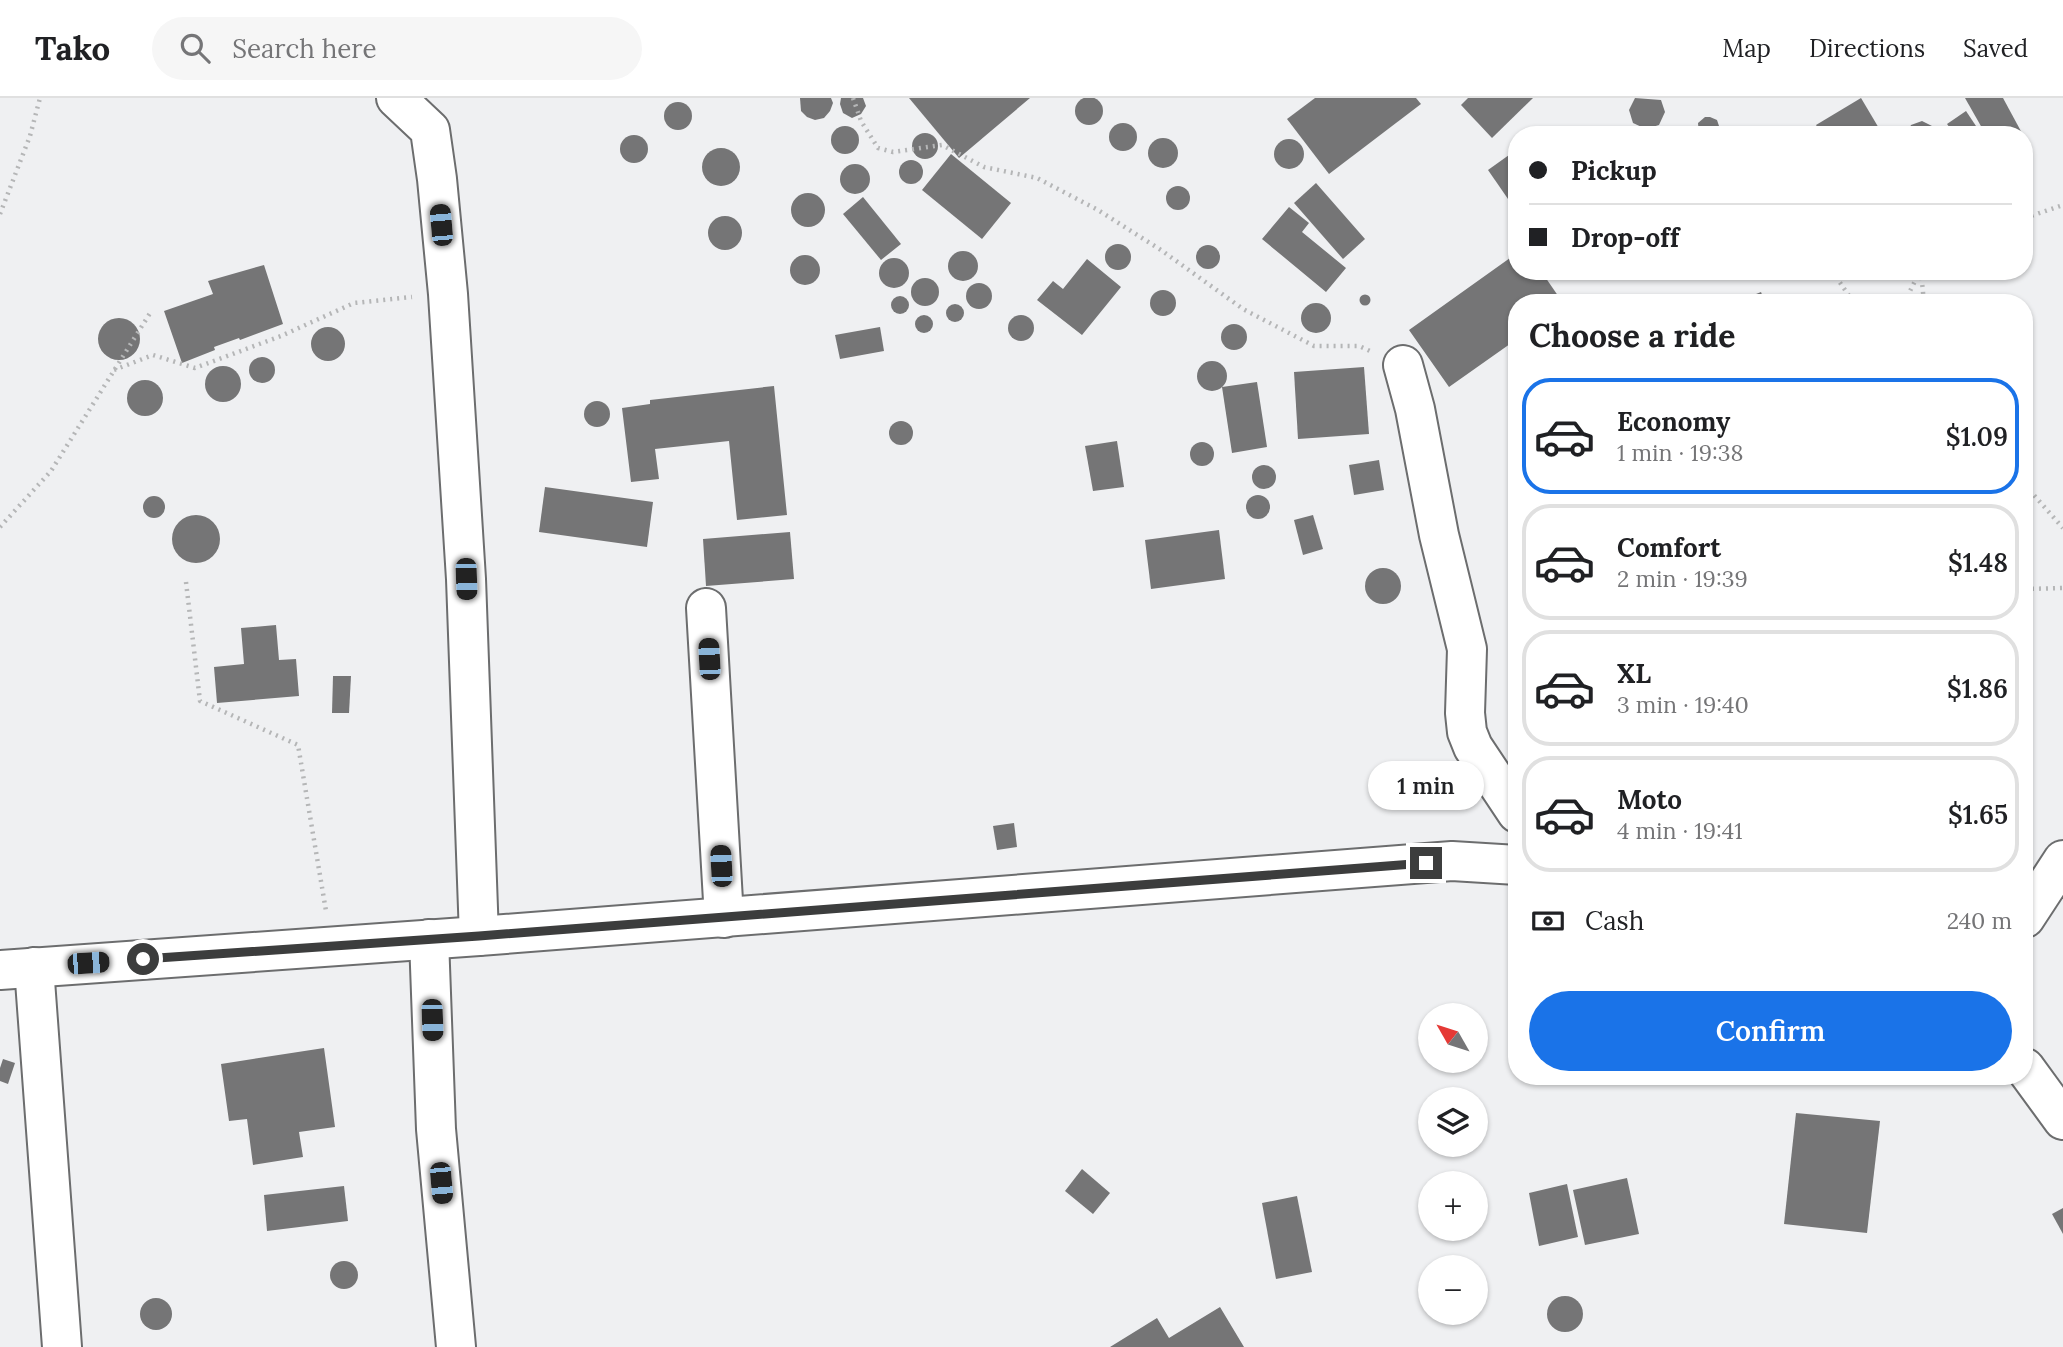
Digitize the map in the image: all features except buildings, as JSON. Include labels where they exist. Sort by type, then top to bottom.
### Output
[{"type":"street","points":[[396,98],[434,114],[466,579],[479,936]]},
{"type":"street","points":[[1403,365],[1415,409],[1439,535],[1467,649],[1467,732],[1473,747],[1508,800]]},
{"type":"street","points":[[706,608],[724,918]]},
{"type":"street","points":[[2033,906],[2063,860]]},
{"type":"street","points":[[62,1347],[17,968],[724,918],[1452,861],[1508,864]]},
{"type":"street","points":[[429,939],[436,1129],[456,1347]]},
{"type":"street","points":[[2033,1079],[2063,1120]]},
{"type":"path","points":[[0,214],[30,136],[40,98]]},
{"type":"path","points":[[853,98],[861,121],[878,148],[893,152],[942,145],[984,167],[1037,178],[1098,210],[1161,250],[1242,309],[1314,346],[1359,346],[1403,365]]},
{"type":"path","points":[[2033,215],[2063,205]]},
{"type":"path","points":[[114,370],[153,355],[195,368],[354,303],[448,294]]},
{"type":"path","points":[[0,527],[51,471],[152,310]]},
{"type":"path","points":[[2033,494],[2063,528]]},
{"type":"path","points":[[186,582],[200,701],[298,745],[332,946]]},
{"type":"path","points":[[2033,589],[2063,588]]},
{"type":"route","points":[[143,959],[479,936],[1426,863]]}]
